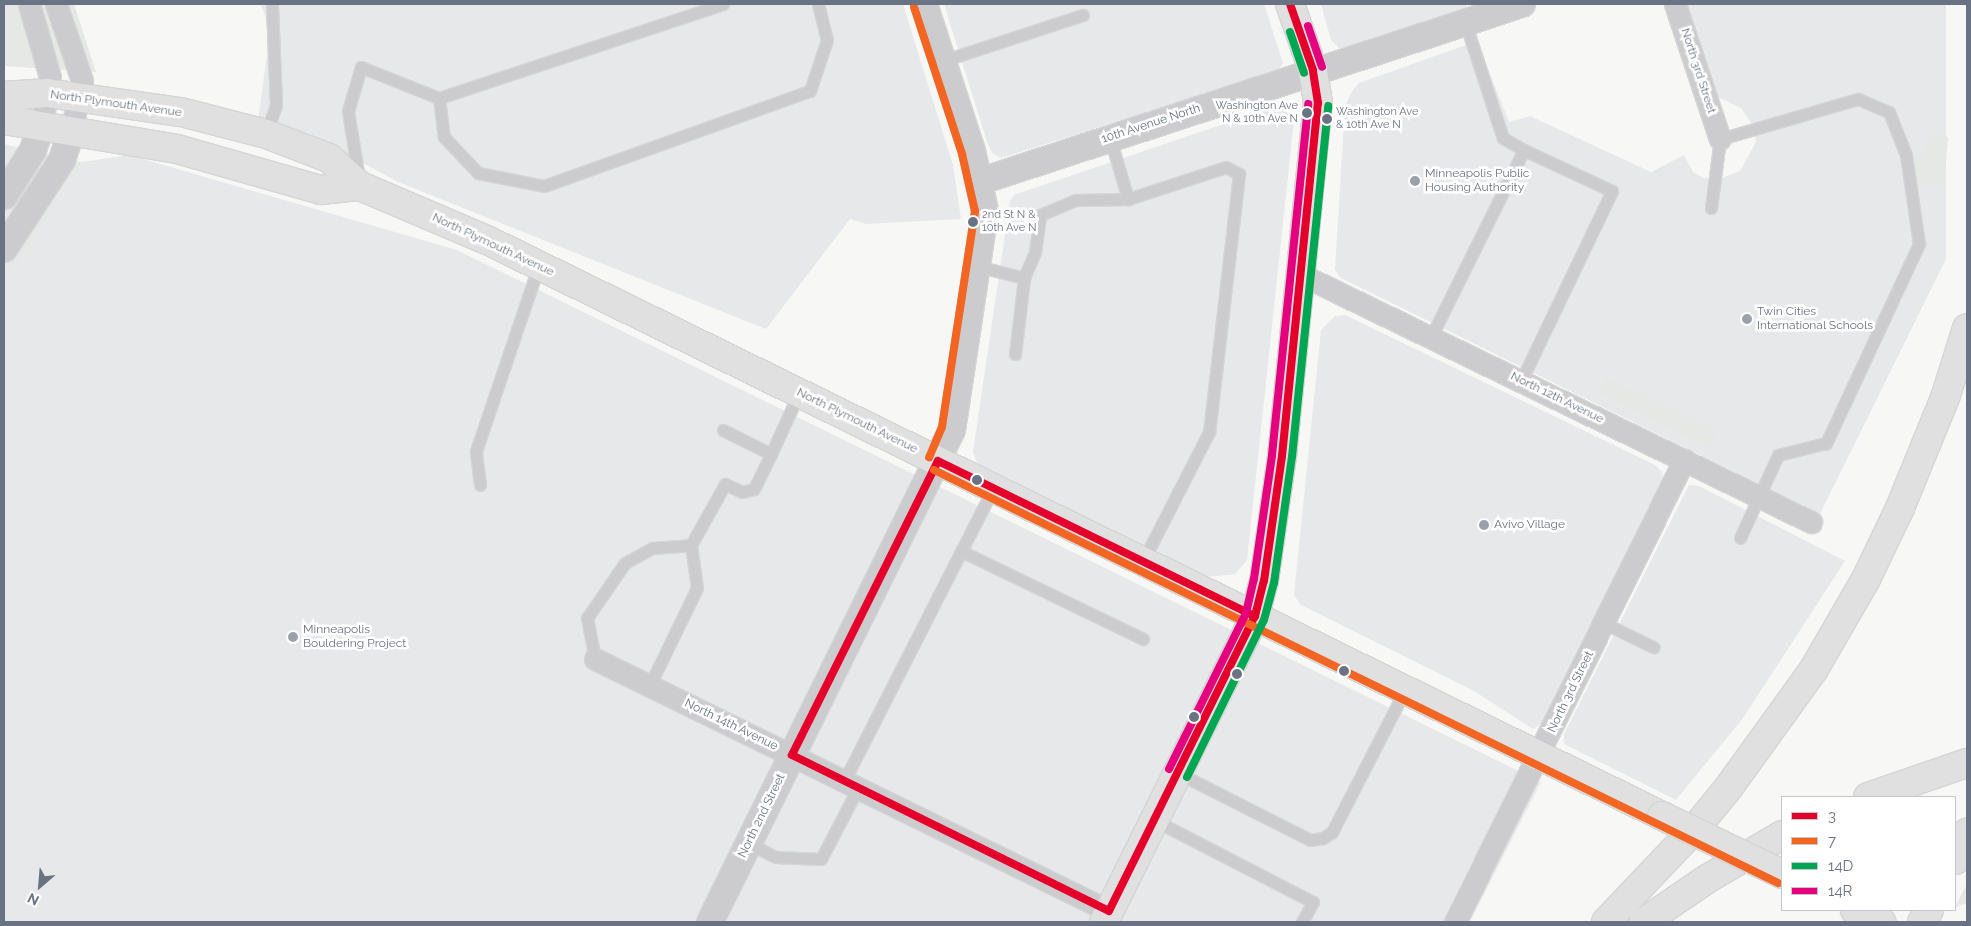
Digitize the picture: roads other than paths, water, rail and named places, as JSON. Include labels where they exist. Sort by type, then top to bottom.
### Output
[{"type":"main road","points":[[1106,917],[1255,616],[1264,581],[1282,456],[1318,103],[1313,70],[1290,4]]},
{"type":"main road","name":"North Plymouth Avenue","points":[[4,96],[47,94],[181,112],[266,134],[329,158],[360,186],[539,265],[1781,874]]},
{"type":"main road","name":"North Plymouth Avenue","points":[[4,120],[177,149],[321,190],[360,186]]},
{"type":"main road","points":[[1606,922],[1698,825],[1729,788],[1818,662],[1866,580],[1904,500],[1946,395],[1967,328]]},
{"type":"main road","points":[[1871,796],[1967,763]]},
{"type":"main road","points":[[1956,858],[1967,833]]},
{"type":"main road","points":[[1644,922],[1707,879],[1781,836]]},
{"type":"main road","points":[[1857,911],[1881,922]]},
{"type":"main road","points":[[1922,922],[1928,911]]},
{"type":"street","points":[[4,196],[33,150],[42,127],[50,77],[29,4]]},
{"type":"street","points":[[4,250],[62,160],[79,97],[82,81],[56,4]]},
{"type":"street","name":"North 2nd Street","points":[[710,922],[952,430],[985,211],[981,181],[924,4]]},
{"type":"street","name":"10th Avenue North","points":[[981,181],[1313,70],[1522,4]]},
{"type":"street","name":"North 3rd Street","points":[[1675,4],[1720,139]]},
{"type":"street","name":"North 12th Avenue","points":[[1302,274],[1811,522]]},
{"type":"street","name":"North 3rd Street","points":[[1455,922],[1540,756],[1684,460]]},
{"type":"street","name":"North 14th Avenue","points":[[595,659],[851,784],[1106,917]]},
{"type":"lane","points":[[266,134],[276,105],[272,4]]},
{"type":"lane","points":[[360,186],[348,111],[361,67],[439,98],[723,4]]},
{"type":"lane","points":[[439,98],[444,137],[478,173],[544,186],[810,91],[828,40],[818,4]]},
{"type":"lane","points":[[942,61],[1083,15]]},
{"type":"lane","points":[[1465,22],[1503,138],[1524,150],[1612,191],[1521,381]]},
{"type":"lane","points":[[1711,208],[1720,139],[1858,99],[1889,112],[1906,155],[1919,244],[1826,443],[1778,456],[1765,480],[1761,497],[1740,538]]},
{"type":"lane","points":[[1110,138],[1128,199]]},
{"type":"lane","points":[[1431,337],[1524,150]]},
{"type":"lane","points":[[1015,354],[1024,278],[1035,252],[1040,215],[1076,200],[1128,199],[1226,168],[1239,174],[1209,432],[1144,561]]},
{"type":"lane","points":[[480,485],[476,451],[539,265]]},
{"type":"lane","points":[[977,266],[1024,278]]},
{"type":"lane","points":[[650,685],[697,588],[691,545],[725,484],[742,492],[754,489],[799,393]]},
{"type":"lane","points":[[723,430],[771,454]]},
{"type":"lane","points":[[748,843],[776,857],[821,859],[851,784],[961,551],[993,488]]},
{"type":"lane","points":[[595,659],[588,618],[625,563],[652,548],[691,545]]},
{"type":"lane","points":[[961,551],[1143,639]]},
{"type":"lane","points":[[1604,622],[1654,646]]},
{"type":"lane","points":[[1178,773],[1310,840],[1322,838],[1332,832],[1405,690]]},
{"type":"lane","points":[[1154,820],[1312,902],[1302,922]]},
{"type":"place","name":"Washington Ave N & 10th Ave N","points":[[1307,113]]},
{"type":"place","name":"Washington Ave & 10th Ave N","points":[[1327,119]]},
{"type":"place","name":"Minneapolis Public Housing Authority","points":[[1415,181]]},
{"type":"place","name":"2nd St N & 10th Ave N","points":[[973,222]]},
{"type":"place","name":"Twin Cities International Schools","points":[[1747,319]]},
{"type":"place","name":"Avivo Village","points":[[1484,525]]},
{"type":"place","name":"Minneapolis Bouldering Project","points":[[293,637]]}]
